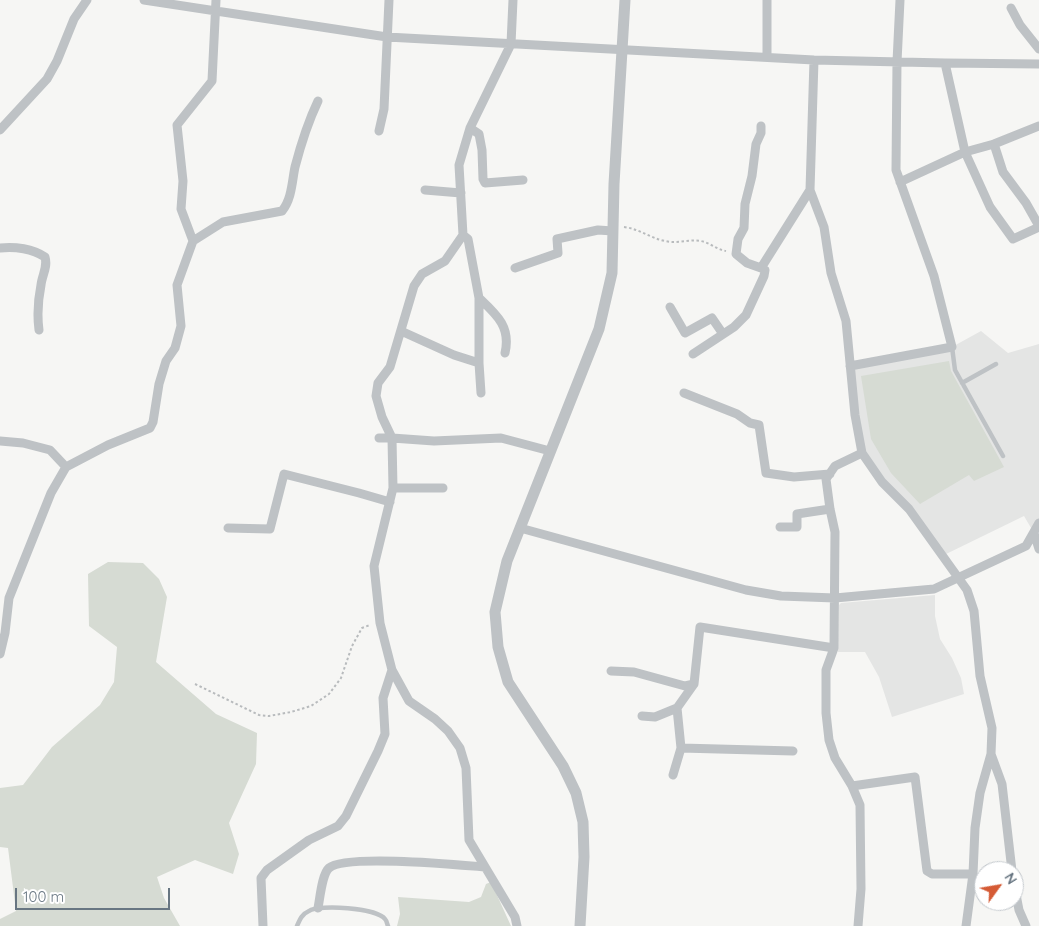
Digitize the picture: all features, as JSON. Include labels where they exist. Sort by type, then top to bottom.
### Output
[{"type":"street","points":[[0,130],[47,79],[74,20],[86,0]]},
{"type":"street","points":[[144,0],[387,37],[814,60],[1039,64]]},
{"type":"street","points":[[193,241],[180,209],[183,181],[177,125],[212,81],[216,0]]},
{"type":"street","points":[[379,131],[384,109],[389,0]]},
{"type":"street","points":[[512,0],[511,44],[470,128],[459,165],[463,235],[445,261],[422,274],[414,286],[390,367],[378,383],[376,396],[382,417],[392,438],[393,488],[374,566],[380,623],[392,670],[409,701],[435,719],[448,731],[460,748],[466,768],[469,840],[515,917],[517,926]]},
{"type":"street","points":[[580,926],[584,857],[583,822],[576,793],[563,766],[508,682],[498,647],[495,612],[507,561],[599,329],[612,273],[618,229],[625,0]]},
{"type":"street","points":[[767,0],[767,57]]},
{"type":"street","points":[[850,366],[952,347],[934,276],[896,170],[896,62],[900,0]]},
{"type":"street","points":[[1011,8],[1020,25],[1038,46]]},
{"type":"street","points":[[814,60],[810,190],[824,226],[830,273],[846,321],[855,415],[862,453],[882,482],[910,509],[967,590],[974,611],[980,676],[992,728],[991,754],[980,793],[975,828],[973,874],[966,926]]},
{"type":"street","points":[[945,63],[965,152],[990,207],[1013,239],[1039,227],[1026,203],[1003,172],[994,144]]},
{"type":"street","points":[[0,654],[5,633],[9,598],[51,492],[66,467],[108,445],[150,428],[154,422],[159,384],[166,361],[175,348],[181,326],[177,285],[193,241],[223,222],[282,210],[286,206],[304,136],[318,101]]},
{"type":"street","points":[[693,354],[723,334],[746,315],[764,276],[764,270],[747,264],[736,254],[738,240],[744,228],[745,204],[761,126]]},
{"type":"street","points":[[900,182],[965,152],[994,144],[1039,126]]},
{"type":"street","points":[[470,128],[479,134],[485,183],[523,180]]},
{"type":"street","points":[[425,190],[461,193]]},
{"type":"street","points":[[760,268],[810,190]]},
{"type":"street","points":[[515,268],[558,253],[557,239],[598,230],[618,229]]},
{"type":"street","points":[[463,235],[468,238],[479,298],[479,363],[482,393]]},
{"type":"street","points":[[0,248],[9,246],[38,253],[46,257],[47,263],[41,284],[39,330]]},
{"type":"street","points":[[479,298],[501,320],[505,328],[505,353]]},
{"type":"street","points":[[670,308],[685,333],[712,318],[723,334]]},
{"type":"street","points":[[401,331],[479,363]]},
{"type":"street","points":[[684,394],[737,414],[750,423],[759,425],[766,473],[794,477],[830,474]]},
{"type":"street","points":[[379,438],[434,441],[501,438],[550,451]]},
{"type":"street","points":[[0,440],[23,443],[50,450],[66,467]]},
{"type":"street","points":[[858,926],[861,889],[860,805],[852,786],[835,758],[829,740],[826,714],[826,670],[834,648],[835,532],[826,479],[834,466],[862,453]]},
{"type":"street","points":[[228,528],[270,529],[284,474],[390,502]]},
{"type":"street","points":[[393,488],[444,488]]},
{"type":"street","points":[[780,527],[797,527],[798,514],[830,509]]},
{"type":"street","points":[[520,528],[746,590],[781,596],[835,598],[934,589],[1026,546],[1039,523]]},
{"type":"street","points":[[1034,533],[1039,549]]},
{"type":"street","points":[[642,716],[655,717],[677,708],[694,684],[700,627],[834,648]]},
{"type":"street","points":[[262,926],[261,878],[267,870],[309,840],[338,826],[346,816],[385,734],[383,698],[392,670]]},
{"type":"street","points":[[611,670],[634,672],[685,686],[694,684]]},
{"type":"street","points":[[673,775],[681,748],[677,708]]},
{"type":"street","points":[[681,748],[793,751]]},
{"type":"street","points":[[991,754],[1002,784],[1011,861]]},
{"type":"street","points":[[852,786],[915,777],[927,871],[932,874],[973,874]]},
{"type":"street","points":[[318,908],[324,877],[328,868],[342,863],[383,862],[485,867]]},
{"type":"street","points":[[1019,911],[1026,926]]},
{"type":"lane","points":[[952,347],[955,370],[1004,456]]},
{"type":"lane","points":[[962,383],[996,364]]},
{"type":"lane","points":[[297,926],[300,918],[310,910],[318,908],[361,909],[385,918],[388,926]]},
{"type":"path","points":[[618,229],[635,228],[664,241],[678,243],[700,241],[716,250],[736,254]]},
{"type":"path","points":[[195,684],[260,715],[276,715],[311,706],[329,694],[341,678],[352,646],[362,628],[380,623]]},
{"type":"shaded area","points":[[981,331],[1008,353],[1039,344],[1039,523],[1034,533],[1024,516],[942,556],[862,453],[850,366],[952,347]]},
{"type":"shaded area","points":[[949,361],[951,371],[1004,467],[974,481],[969,475],[920,504],[891,473],[871,439],[861,376]]},
{"type":"shaded area","points":[[108,562],[143,563],[159,579],[167,597],[156,662],[216,714],[257,733],[256,764],[229,823],[239,854],[233,874],[195,860],[157,877],[164,898],[180,926],[0,926],[0,919],[16,911],[8,848],[0,847],[0,788],[23,785],[52,747],[100,705],[114,682],[117,647],[89,626],[88,574]]},
{"type":"shaded area","points":[[935,595],[935,616],[940,639],[952,658],[961,678],[964,694],[892,717],[879,677],[865,652],[838,652],[839,605],[841,603]]},
{"type":"shaded area","points":[[491,882],[511,926],[397,926],[400,914],[398,897],[469,902],[481,897],[486,884]]}]
